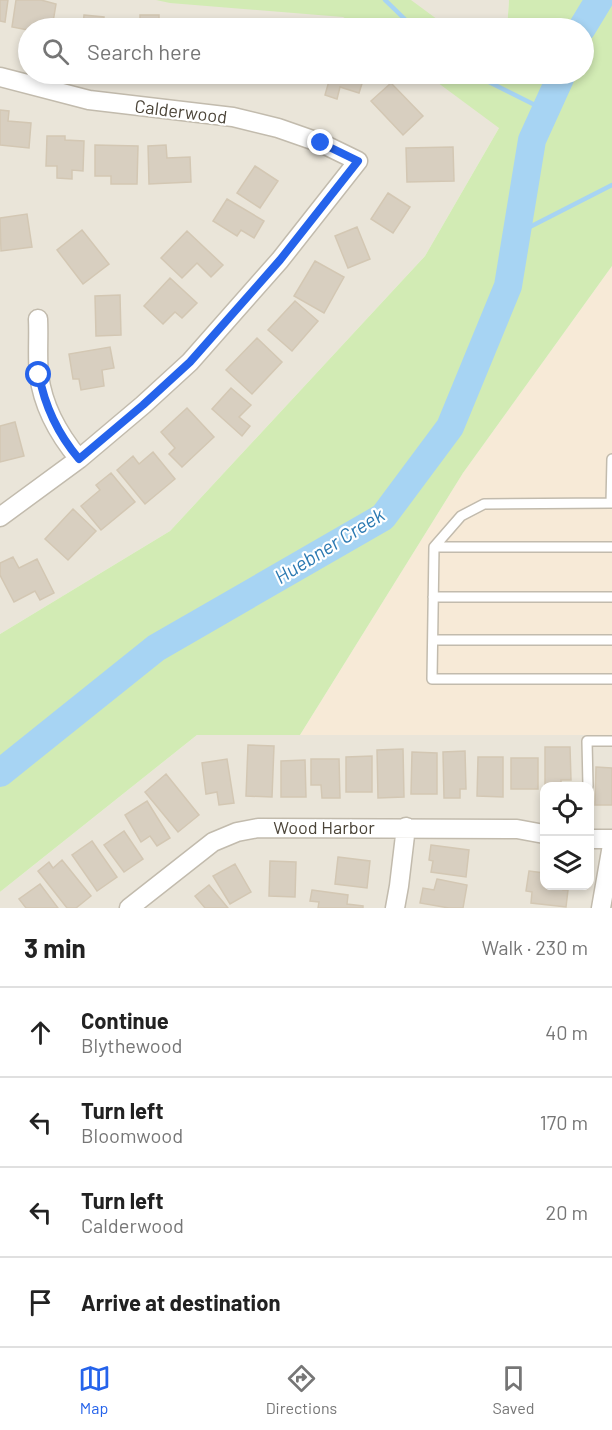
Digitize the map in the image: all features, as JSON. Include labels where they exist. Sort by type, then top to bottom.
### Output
[{"type":"street","name":"Calderwood","points":[[0,77],[18,82]]},
{"type":"street","name":"Calderwood","points":[[27,84],[89,100],[233,117],[278,128],[321,143],[358,161],[280,260],[190,362],[79,459]]},
{"type":"street","points":[[0,517],[79,459],[52,419],[42,390],[38,360],[38,319]]},
{"type":"street","points":[[395,908],[406,827]]},
{"type":"street","name":"Wood Harbor","points":[[129,908],[213,842],[237,832],[258,828],[517,828],[540,833]]},
{"type":"street","points":[[594,839],[612,839]]},
{"type":"street","points":[[601,908],[612,844]]},
{"type":"lane","points":[[612,459],[612,503],[484,504],[461,516],[434,547],[432,679],[612,679]]},
{"type":"lane","points":[[434,547],[612,547]]},
{"type":"lane","points":[[433,597],[612,597]]},
{"type":"lane","points":[[433,640],[612,640]]},
{"type":"lane","points":[[588,782],[587,741],[612,741]]},
{"type":"shaded area","points":[[0,0],[509,0],[508,18],[18,18],[18,84],[502,84],[499,128],[425,256],[170,531],[0,634]]},
{"type":"shaded area","points":[[612,266],[612,735],[300,735],[463,473]]},
{"type":"shaded area","points":[[197,735],[612,735],[612,908],[0,908],[0,892]]},
{"type":"green space","points":[[156,0],[411,0],[435,18],[345,18]]},
{"type":"green space","points":[[509,0],[612,0],[612,266],[463,473],[300,735],[197,735],[0,892],[0,634],[170,531],[425,256],[499,128],[440,84],[594,84],[594,18],[508,18]]},
{"type":"building","points":[[0,0],[8,0],[5,22],[0,21]]},
{"type":"building","points":[[16,0],[41,0],[56,4],[54,18],[18,18],[18,28],[12,27]]},
{"type":"building","points":[[84,15],[104,17],[104,18],[84,18]]},
{"type":"building","points":[[140,15],[159,15],[159,18],[140,18]]},
{"type":"building","points":[[328,84],[362,84],[359,93],[340,87],[337,99],[325,95]]},
{"type":"building","points":[[392,84],[423,116],[403,135],[371,101]]},
{"type":"building","points":[[0,110],[9,111],[8,121],[31,123],[29,148],[0,145]]},
{"type":"building","points":[[47,136],[65,136],[65,140],[84,141],[83,171],[72,170],[72,179],[57,178],[57,166],[46,166]]},
{"type":"building","points":[[95,145],[138,146],[137,184],[111,184],[111,176],[95,176]]},
{"type":"building","points":[[166,145],[167,158],[190,157],[191,182],[149,184],[148,146]]},
{"type":"building","points":[[453,147],[454,181],[407,182],[406,148]]},
{"type":"building","points":[[255,166],[278,181],[260,208],[237,193]]},
{"type":"building","points":[[388,193],[410,207],[393,233],[371,219]]},
{"type":"building","points":[[227,199],[264,221],[254,238],[241,230],[237,236],[213,221]]},
{"type":"building","points":[[27,214],[32,247],[1,251],[0,218]]},
{"type":"building","points":[[357,227],[370,259],[348,268],[335,236]]},
{"type":"building","points":[[82,230],[109,264],[83,284],[57,250]]},
{"type":"building","points":[[187,231],[223,265],[211,277],[197,263],[182,278],[161,258]]},
{"type":"building","points":[[315,261],[344,277],[324,313],[294,296]]},
{"type":"building","points":[[170,278],[197,303],[182,318],[175,312],[163,324],[144,306]]},
{"type":"building","points":[[120,295],[121,335],[96,336],[95,296]]},
{"type":"building","points":[[295,301],[318,321],[292,351],[268,330]]},
{"type":"building","points":[[257,338],[282,362],[252,394],[226,370]]},
{"type":"building","points":[[110,347],[114,368],[102,370],[104,386],[81,390],[79,379],[73,379],[69,354]]},
{"type":"building","points":[[231,388],[251,405],[239,417],[250,426],[242,436],[212,409]]},
{"type":"building","points":[[187,408],[214,437],[182,467],[169,454],[175,448],[161,432]]},
{"type":"building","points":[[15,422],[24,456],[0,462],[0,426]]},
{"type":"building","points":[[153,452],[175,479],[145,504],[117,470],[133,456],[139,464]]},
{"type":"building","points":[[111,473],[135,502],[101,530],[81,506],[100,490],[96,485]]},
{"type":"building","points":[[73,509],[96,531],[68,560],[45,539]]},
{"type":"building","points":[[13,557],[19,568],[37,559],[54,593],[40,600],[35,591],[14,602],[0,575],[0,563]]},
{"type":"building","points":[[248,745],[274,746],[272,797],[246,796]]},
{"type":"building","points":[[545,747],[570,747],[571,780],[545,782]]},
{"type":"building","points":[[403,749],[404,797],[378,798],[377,750]]},
{"type":"building","points":[[465,751],[466,789],[460,789],[460,798],[444,798],[443,752]]},
{"type":"building","points":[[412,752],[437,753],[437,794],[411,794]]},
{"type":"building","points":[[372,756],[372,792],[346,792],[346,757]]},
{"type":"building","points":[[478,757],[503,757],[503,797],[477,796]]},
{"type":"building","points":[[511,758],[538,758],[538,789],[511,789]]},
{"type":"building","points":[[227,759],[234,803],[219,805],[217,792],[206,794],[202,763]]},
{"type":"building","points":[[311,759],[339,759],[340,798],[322,798],[321,785],[311,785]]},
{"type":"building","points":[[305,760],[306,797],[281,797],[281,761]]},
{"type":"building","points":[[596,767],[612,768],[612,805],[595,805]]},
{"type":"building","points":[[166,774],[199,815],[178,832],[145,792]]},
{"type":"building","points":[[147,801],[170,838],[157,846],[150,836],[141,842],[125,815]]},
{"type":"building","points":[[124,831],[143,859],[124,872],[104,845]]},
{"type":"building","points":[[92,841],[117,877],[97,891],[72,855]]},
{"type":"building","points":[[431,845],[469,850],[466,877],[431,872],[433,861],[429,860]]},
{"type":"building","points":[[338,857],[370,861],[367,888],[335,884]]},
{"type":"building","points":[[62,860],[91,896],[76,908],[67,908],[38,871],[49,862],[53,868]]},
{"type":"building","points":[[270,861],[296,862],[295,897],[269,896]]},
{"type":"building","points":[[235,864],[251,892],[230,904],[213,876]]},
{"type":"building","points":[[529,871],[540,872],[540,890],[568,890],[566,907],[531,903],[532,892],[526,891]]},
{"type":"building","points":[[437,879],[467,885],[463,908],[420,903],[423,888],[434,890]]},
{"type":"building","points":[[40,884],[58,908],[26,908],[19,899]]},
{"type":"building","points":[[209,885],[228,908],[205,908],[195,896]]},
{"type":"building","points":[[312,890],[348,895],[347,904],[363,906],[363,908],[318,908],[319,902],[310,901]]},
{"type":"waterway","points":[[385,0],[404,18]]},
{"type":"waterway","name":"Huebner Creek","points":[[588,18],[599,0]]},
{"type":"waterway","points":[[493,84],[545,110]]},
{"type":"waterway","name":"Huebner Creek","points":[[0,773],[156,648],[383,517],[450,427],[508,286],[532,140],[557,84]]},
{"type":"waterway","points":[[516,234],[612,185]]},
{"type":"route","points":[[39,375],[52,419],[79,459],[190,362],[280,260],[358,161],[321,143]]}]
